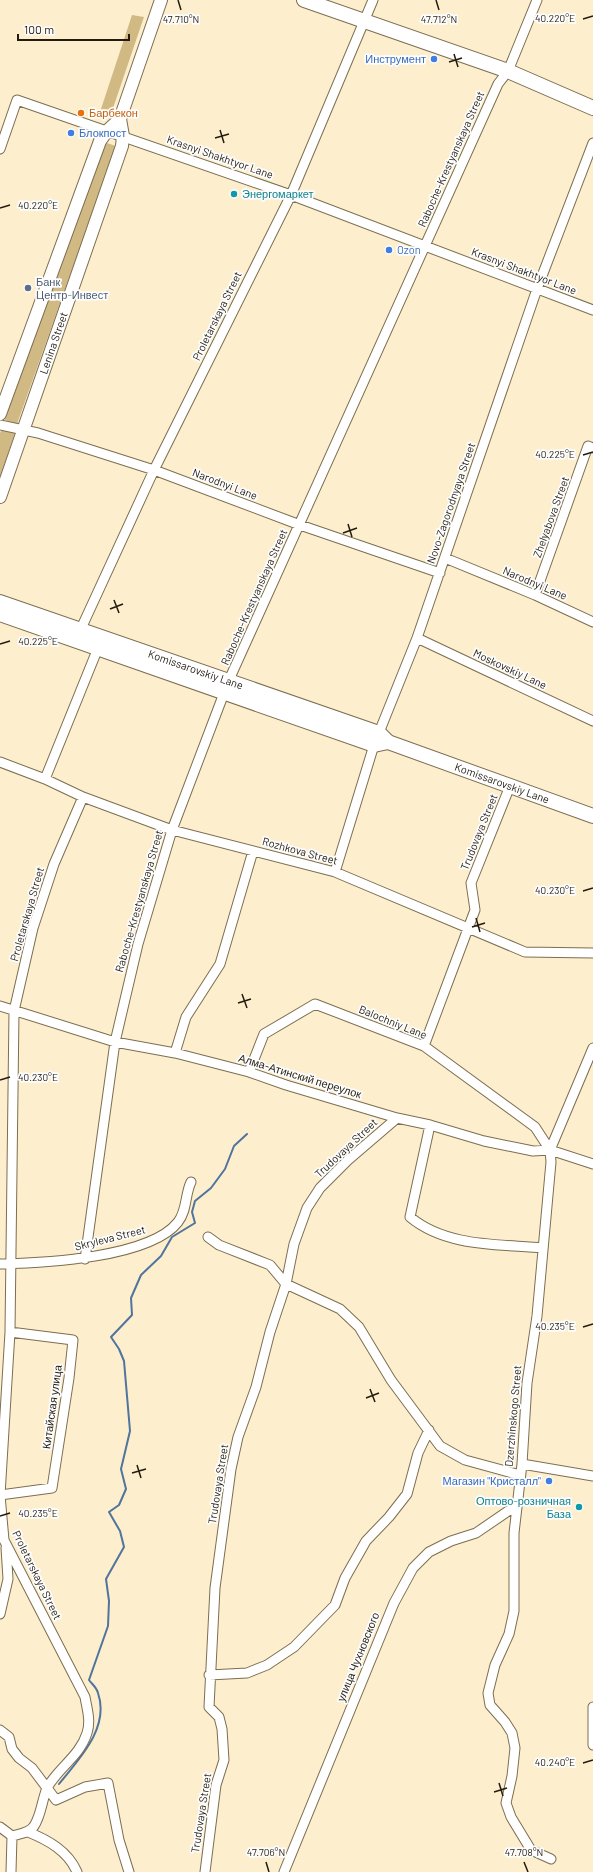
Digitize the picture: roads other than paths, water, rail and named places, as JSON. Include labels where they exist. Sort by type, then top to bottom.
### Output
[{"type":"main road","name":"Lenina Street","points":[[0,414],[100,141],[107,131],[120,119],[161,0]]},
{"type":"main road","points":[[304,0],[508,71],[593,108]]},
{"type":"main road","name":"Lenina Street","points":[[0,497],[122,146],[123,136],[120,119]]},
{"type":"main road","name":"Komissarovskiy Lane","points":[[0,602],[78,635],[593,816]]},
{"type":"main road","name":"Komissarovskiy Lane","points":[[0,614],[78,635],[98,648],[227,687]]},
{"type":"street","name":"Proletarskaya Street","points":[[78,635],[154,470],[291,195],[373,0]]},
{"type":"street","name":"Raboche-Krestyanskaya Street","points":[[85,1259],[114,1042],[138,944],[172,830],[227,687],[498,84],[508,71],[537,0]]},
{"type":"street","name":"Krasnyi Shakhtyor Lane","points":[[0,148],[17,100],[291,195],[593,310]]},
{"type":"street","name":"Novo-Zagorodnyaya Street","points":[[335,872],[380,740],[440,573],[537,288],[593,143]]},
{"type":"street","name":"Narodnyi Lane","points":[[0,425],[38,433],[154,470],[300,525],[440,573]]},
{"type":"street","name":"Zhelyabova Street","points":[[535,595],[591,447]]},
{"type":"street","name":"Narodnyi Lane","points":[[444,558],[535,595],[593,622]]},
{"type":"street","name":"Moskovskiy Lane","points":[[417,638],[593,721]]},
{"type":"street","points":[[45,779],[98,648]]},
{"type":"street","name":"Rozhkova Street","points":[[0,762],[45,779],[83,797],[172,830],[335,872],[525,952],[593,953]]},
{"type":"street","name":"Trudovaya Street","points":[[424,1046],[475,910],[471,883],[510,786]]},
{"type":"street","name":"Proletarskaya Street","points":[[28,1832],[34,1827],[47,1789],[53,1778],[81,1747],[89,1721],[85,1697],[2,1540],[0,1495],[10,1332],[14,1011],[33,928],[54,864],[83,797]]},
{"type":"street","points":[[175,1053],[186,1017],[220,964],[253,851]]},
{"type":"street","name":"Balochniy Lane","points":[[249,1072],[264,1034],[315,1004],[424,1046],[535,1127],[550,1150]]},
{"type":"street","name":"Алма-Атинский переулок","points":[[0,1006],[114,1042],[175,1053],[249,1072],[286,1085],[397,1118],[430,1125],[484,1141],[533,1152],[550,1150],[593,1164]]},
{"type":"street","name":"Dzerzhinskogo Street","points":[[551,1859],[531,1850],[511,1816],[506,1803],[512,1776],[515,1748],[512,1733],[505,1722],[490,1705],[488,1693],[495,1665],[509,1634],[514,1611],[514,1533],[522,1464],[527,1383],[543,1248],[550,1150],[593,1048]]},
{"type":"street","name":"Trudovaya Street","points":[[205,1872],[216,1785],[224,1760],[222,1729],[218,1717],[209,1707],[209,1675],[214,1588],[231,1469],[238,1437],[256,1387],[270,1332],[286,1284],[294,1244],[307,1208],[320,1188],[348,1160],[397,1118]]},
{"type":"street","points":[[430,1125],[410,1217],[421,1226],[438,1234],[456,1239],[543,1248]]},
{"type":"street","name":"Skryleva Street","points":[[0,1264],[85,1259],[148,1242],[177,1224],[182,1216],[186,1195],[191,1182]]},
{"type":"street","points":[[208,1237],[219,1245],[270,1265],[286,1284],[340,1309],[359,1327],[391,1380],[440,1446],[465,1460],[520,1475]]},
{"type":"street","name":"Китайская улица","points":[[0,1495],[52,1488],[69,1378],[73,1340],[10,1332]]},
{"type":"street","points":[[209,1675],[247,1673],[267,1664],[294,1647],[335,1605],[345,1578],[366,1541],[389,1517],[407,1494],[418,1453],[428,1430]]},
{"type":"street","points":[[522,1464],[593,1476]]},
{"type":"street","name":"улица Чухновского","points":[[284,1872],[394,1603],[414,1568],[428,1552],[451,1541],[476,1533],[517,1505]]},
{"type":"street","points":[[0,1614],[8,1579],[8,1557],[2,1540]]},
{"type":"street","points":[[593,1707],[593,1745]]},
{"type":"street","points":[[0,1730],[9,1737],[12,1749],[19,1758],[32,1768],[56,1800],[81,1788],[108,1783],[119,1840],[128,1872]]},
{"type":"street","points":[[0,1827],[12,1836]]},
{"type":"street","points":[[12,1836],[28,1832],[55,1845],[67,1857],[77,1872]]},
{"type":"street","points":[[11,1872],[12,1836]]},
{"type":"waterway","points":[[59,1784],[90,1742],[96,1731],[100,1718],[101,1706],[98,1693],[96,1688],[89,1680],[108,1626],[109,1601],[106,1579],[124,1547],[120,1531],[109,1512],[119,1505],[126,1489],[121,1469],[130,1431],[124,1361],[119,1349],[111,1337],[132,1315],[131,1298],[141,1275],[161,1256],[172,1237],[195,1223],[192,1212],[195,1201],[211,1188],[225,1169],[234,1146],[247,1134]]},
{"type":"place","name":"Инструмент","points":[[434,59]]},
{"type":"place","name":"Барбекон","points":[[81,113]]},
{"type":"place","name":"Блокпост","points":[[71,133]]},
{"type":"place","name":"Энергомаркет","points":[[234,194]]},
{"type":"place","name":"Ozon","points":[[389,250]]},
{"type":"place","name":"Банк Центр-Инвест","points":[[28,288]]},
{"type":"place","name":"Магазин \"Кристалл\"","points":[[549,1481]]},
{"type":"place","name":"Оптово-розничная База","points":[[579,1507]]}]
